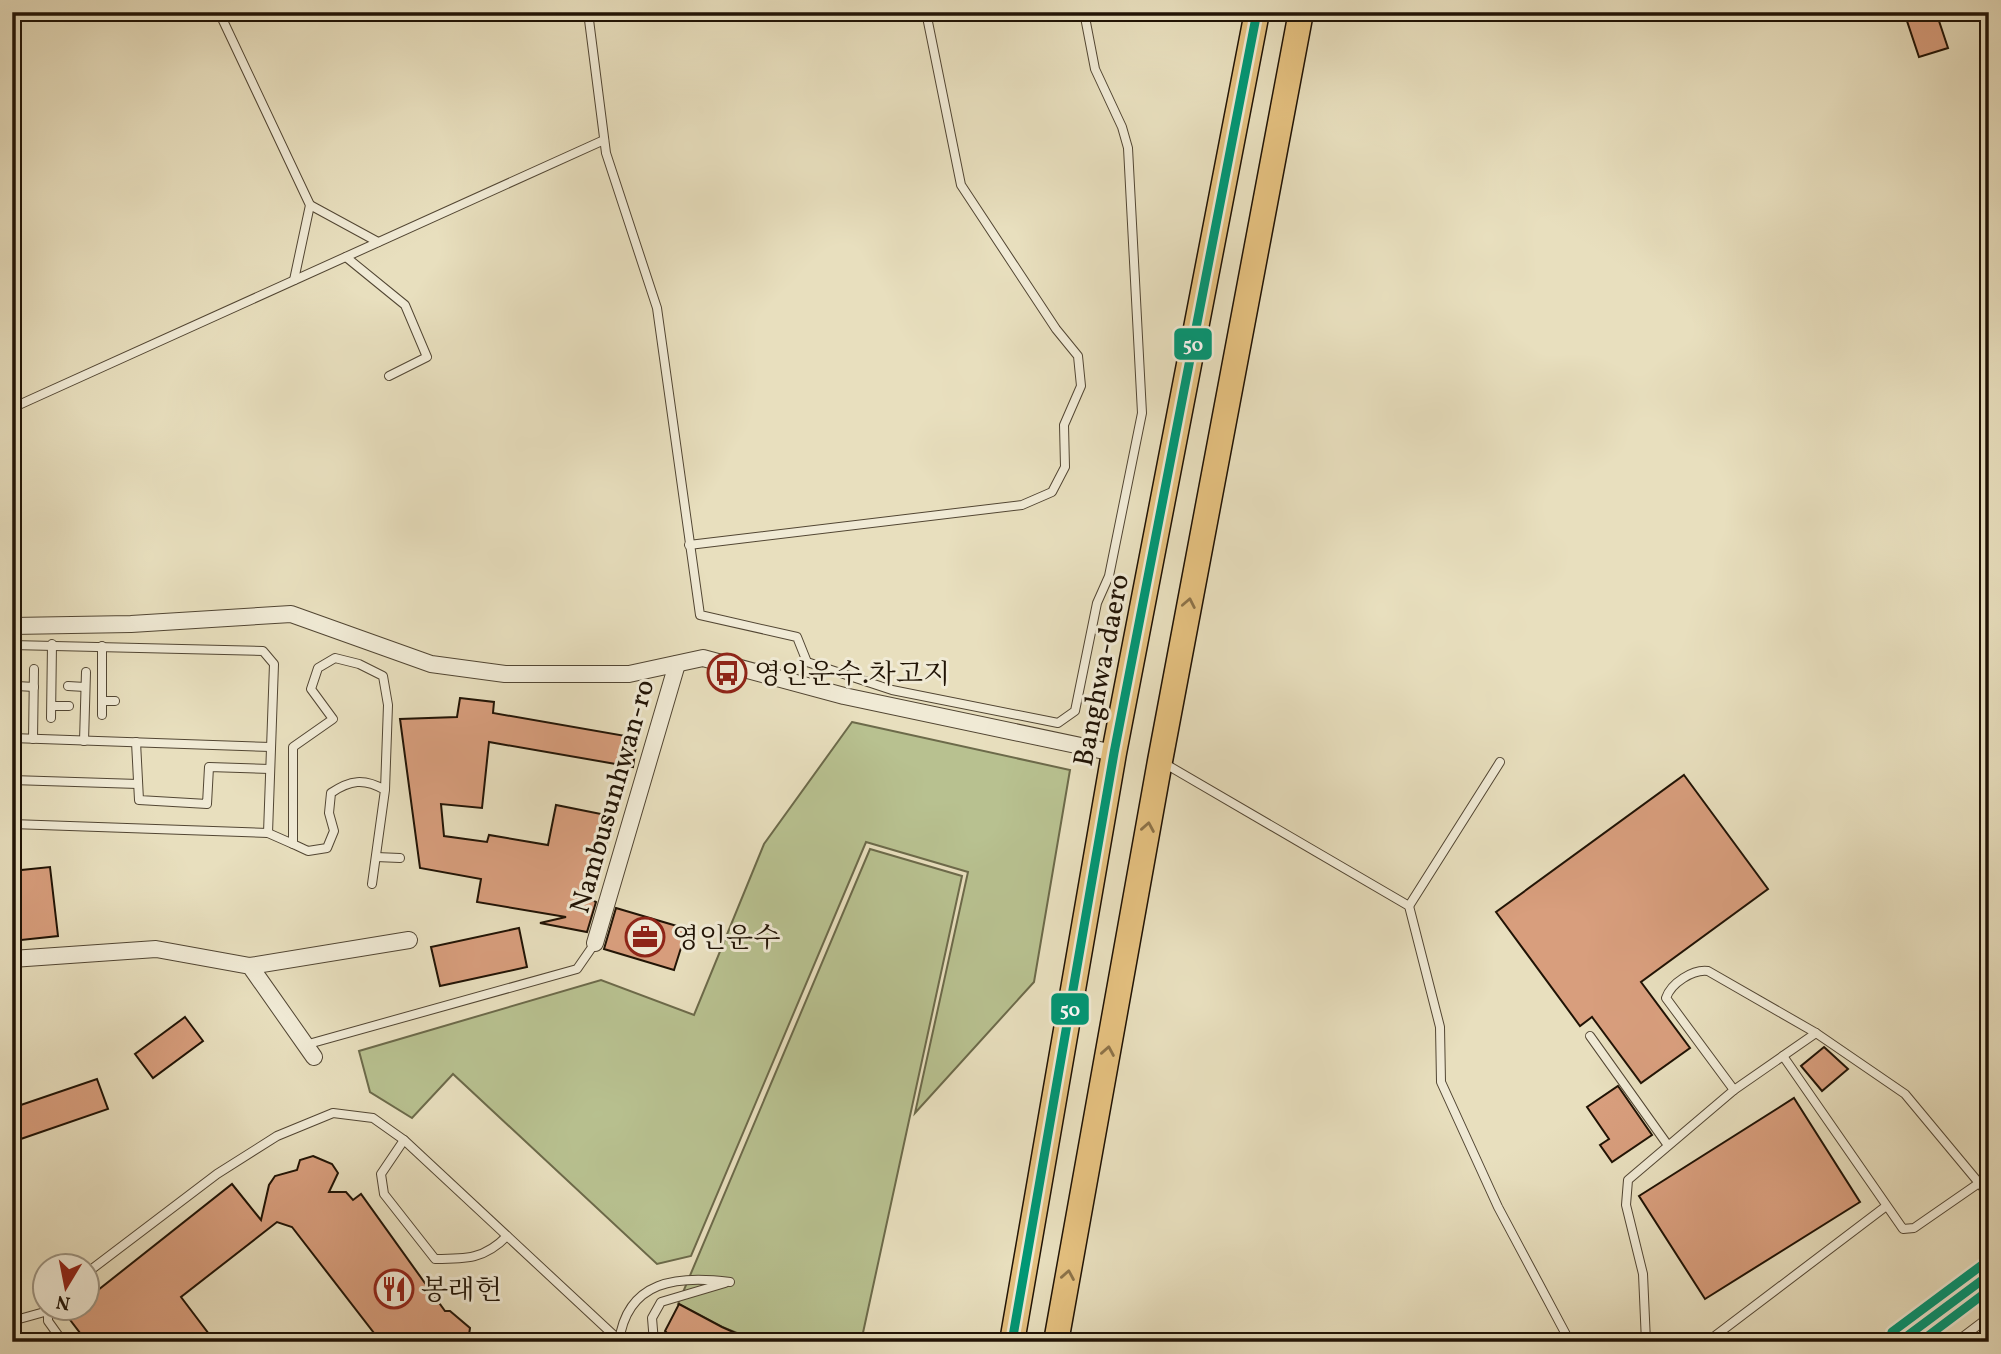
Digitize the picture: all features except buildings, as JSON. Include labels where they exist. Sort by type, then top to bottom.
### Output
[{"type":"main road","name":"Banghwa-daero","points":[[1012,1342],[1114,753],[1256,12]]},
{"type":"main road","points":[[1056,1342],[1160,761],[1301,12]]},
{"type":"main road","points":[[1899,1342],[1989,1275]]},
{"type":"street","name":"Nambusunhwan-ro","points":[[12,626],[131,624],[291,614],[431,664],[505,674],[629,674],[703,659],[844,696],[1114,753]]},
{"type":"street","name":"Nambusunhwan-ro","points":[[595,943],[677,664]]},
{"type":"street","points":[[12,959],[156,948],[250,966],[409,940]]},
{"type":"street","points":[[250,966],[309,1051]]},
{"type":"lane","points":[[219,12],[310,205],[378,242]]},
{"type":"lane","points":[[588,12],[606,153],[657,308],[700,615],[797,637],[807,662],[892,690],[1058,723],[1075,711],[1097,603],[1109,576],[1142,413],[1128,148],[1122,127],[1095,69],[1084,12]]},
{"type":"lane","points":[[689,545],[1022,505],[1052,492],[1065,467],[1064,425],[1082,386],[1078,356],[1056,329],[961,185],[926,12]]},
{"type":"lane","points":[[12,408],[604,139]]},
{"type":"lane","points":[[294,280],[310,205]]},
{"type":"lane","points":[[346,257],[405,306],[427,356],[389,376]]},
{"type":"lane","points":[[51,718],[52,644]]},
{"type":"lane","points":[[12,645],[263,651],[274,664],[268,833]]},
{"type":"lane","points":[[102,646],[102,715]]},
{"type":"lane","points":[[293,844],[293,747],[333,719],[311,689],[318,668],[335,658],[359,664],[383,676],[388,705],[385,790],[372,884]]},
{"type":"lane","points":[[33,739],[34,669]]},
{"type":"lane","points":[[84,741],[86,673]]},
{"type":"lane","points":[[17,686],[34,687]]},
{"type":"lane","points":[[68,686],[85,687]]},
{"type":"lane","points":[[102,701],[115,701]]},
{"type":"lane","points":[[51,706],[69,706]]},
{"type":"lane","points":[[12,738],[271,747]]},
{"type":"lane","points":[[136,743],[139,800],[207,804],[209,767],[270,769]]},
{"type":"lane","points":[[1160,761],[1409,906],[1440,1027],[1441,1082],[1498,1207],[1570,1342]]},
{"type":"lane","points":[[1409,906],[1500,762]]},
{"type":"lane","points":[[12,780],[138,784]]},
{"type":"lane","points":[[12,824],[268,833],[308,851],[327,848],[334,831],[329,813],[331,793],[348,782],[370,781],[385,790]]},
{"type":"lane","points":[[376,857],[400,858]]},
{"type":"lane","points":[[309,1051],[577,969],[595,943]]},
{"type":"lane","points":[[1734,1090],[1668,1002],[1671,989],[1690,974],[1708,971],[1816,1033],[1905,1094],[1989,1195]]},
{"type":"lane","points":[[1646,1342],[1643,1274],[1626,1205],[1626,1187],[1632,1175],[1734,1090],[1816,1033]]},
{"type":"lane","points":[[1590,1036],[1667,1144]]},
{"type":"lane","points":[[1783,1056],[1899,1226],[1908,1230],[1979,1183]]},
{"type":"lane","points":[[102,1261],[217,1174],[277,1136],[333,1113],[373,1118],[404,1140],[620,1341],[653,1340],[652,1318],[661,1302],[730,1282],[698,1278],[664,1282],[648,1290],[625,1316],[620,1341]]},
{"type":"lane","points":[[404,1140],[381,1174],[384,1194],[435,1259],[462,1259],[493,1252],[507,1236]]},
{"type":"lane","points":[[1707,1342],[1885,1207]]},
{"type":"lane","points":[[12,1321],[32,1315]]},
{"type":"lane","points":[[1956,1342],[1989,1317]]},
{"type":"lane","points":[[49,1322],[63,1342]]},
{"type":"green space","points":[[852,722],[1070,770],[1034,982],[915,1113],[968,872],[866,842],[691,1256],[657,1264],[453,1074],[412,1118],[370,1092],[359,1051],[601,980],[694,1015],[764,844]]},
{"type":"green space","points":[[870,849],[962,876],[861,1342],[760,1342],[722,1327],[678,1304]]},
{"type":"transit line","name":"50","points":[[1012,1342],[1114,753],[1257,12]]},
{"type":"transit line","points":[[1892,1332],[1982,1265]]},
{"type":"transit line","name":"50","points":[[1899,1342],[1989,1275]]},
{"type":"transit line","points":[[1920,1342],[1989,1290]]},
{"type":"place","name":"영인운수.차고지","points":[[727,673]]},
{"type":"place","name":"영인운수","points":[[645,937]]},
{"type":"place","name":"봉래헌","points":[[394,1289]]}]
